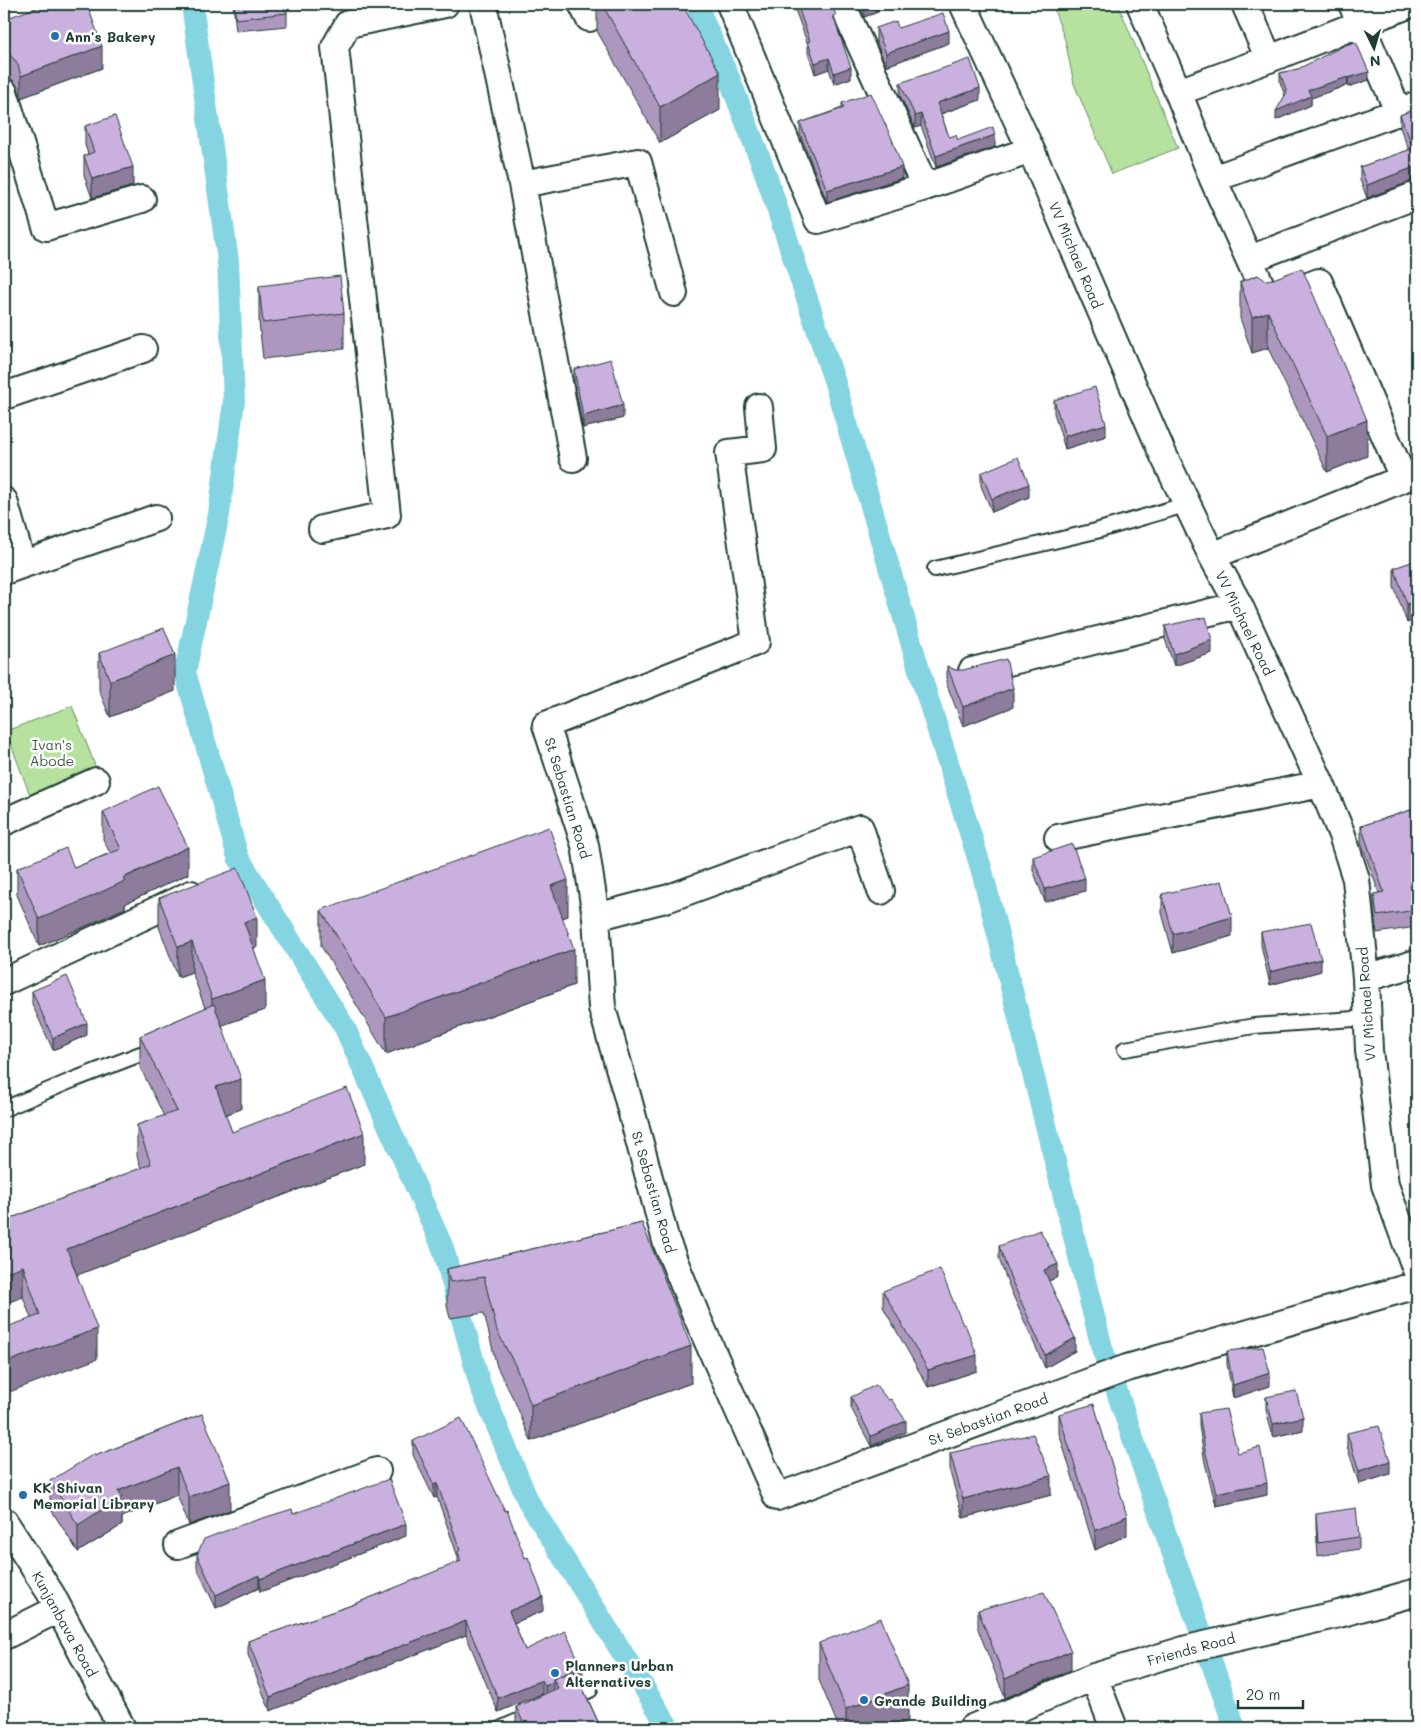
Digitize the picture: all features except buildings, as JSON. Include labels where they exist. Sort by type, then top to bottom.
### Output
[{"type":"street","points":[[322,530],[387,515],[335,47],[348,24],[444,4]]},
{"type":"street","points":[[483,4],[522,184],[573,458]]},
{"type":"street","points":[[730,4],[818,220],[925,187],[1031,150]]},
{"type":"street","points":[[842,4],[925,187]]},
{"type":"street","name":"VV Michael Road","points":[[963,4],[1031,150],[1162,452],[1212,556],[1239,606],[1321,784],[1342,835],[1356,879],[1369,1016],[1369,1050],[1385,1184],[1417,1272]]},
{"type":"street","points":[[1140,4],[1213,179],[1268,301],[1319,282],[1410,476],[1212,556]]},
{"type":"street","points":[[1245,4],[1269,59]]},
{"type":"street","points":[[1178,92],[1269,59],[1356,14],[1411,4]]},
{"type":"street","points":[[1213,179],[1408,109],[1356,14]]},
{"type":"street","points":[[4,92],[46,227],[142,199]]},
{"type":"street","points":[[522,184],[638,162],[674,293]]},
{"type":"street","points":[[1250,259],[1417,195]]},
{"type":"street","points":[[4,396],[143,349]]},
{"type":"street","name":"St Sebastian Road","points":[[759,407],[763,448],[729,453],[756,642],[546,726],[585,845],[596,917],[602,1008],[628,1095],[666,1241],[696,1315],[776,1498],[1114,1373],[1417,1285]]},
{"type":"street","points":[[4,501],[13,567],[156,518]]},
{"type":"street","points":[[960,674],[1239,606]]},
{"type":"street","points":[[4,822],[96,781]]},
{"type":"street","points":[[1058,838],[1321,784]]},
{"type":"street","points":[[596,917],[669,898],[860,828],[881,891]]},
{"type":"street","points":[[4,982],[216,882]]},
{"type":"street","points":[[1366,978],[1417,963]]},
{"type":"street","points":[[178,1546],[377,1471]]},
{"type":"street","name":"Kunjanbava Road","points":[[4,1522],[58,1609],[122,1728]]},
{"type":"street","name":"Friends Road","points":[[972,1728],[1094,1677],[1228,1638],[1339,1614],[1417,1592]]},
{"type":"street","points":[[4,1636],[58,1609]]},
{"type":"street","points":[[1094,1677],[1114,1728]]},
{"type":"lane","points":[[935,569],[1096,531],[1188,504]]},
{"type":"lane","points":[[1126,1049],[1254,1026],[1354,1019],[1369,1016]]},
{"type":"lane","points":[[4,1109],[73,1080],[168,1044]]},
{"type":"lane","points":[[502,1728],[590,1690]]},
{"type":"green space","points":[[1052,4],[1118,4],[1178,148],[1112,174],[1074,84],[1065,40]]},
{"type":"green space","name":"Ivan's Abode","points":[[72,706],[98,773],[31,798],[6,731]]},
{"type":"waterway","points":[[192,4],[228,261],[234,401],[219,514],[185,672],[238,857],[345,1028],[443,1248],[480,1385],[528,1501],[669,1728]]},
{"type":"waterway","points":[[696,4],[731,83],[765,172],[835,383],[923,683],[982,871],[1102,1348],[1235,1728]]},
{"type":"place","name":"Ann's Bakery","points":[[55,36]]},
{"type":"place","name":"KK Shivan Memorial Library","points":[[23,1495]]},
{"type":"place","name":"Planners Urban Alternatives","points":[[555,1673]]},
{"type":"place","name":"Grande Building","points":[[864,1700]]}]
